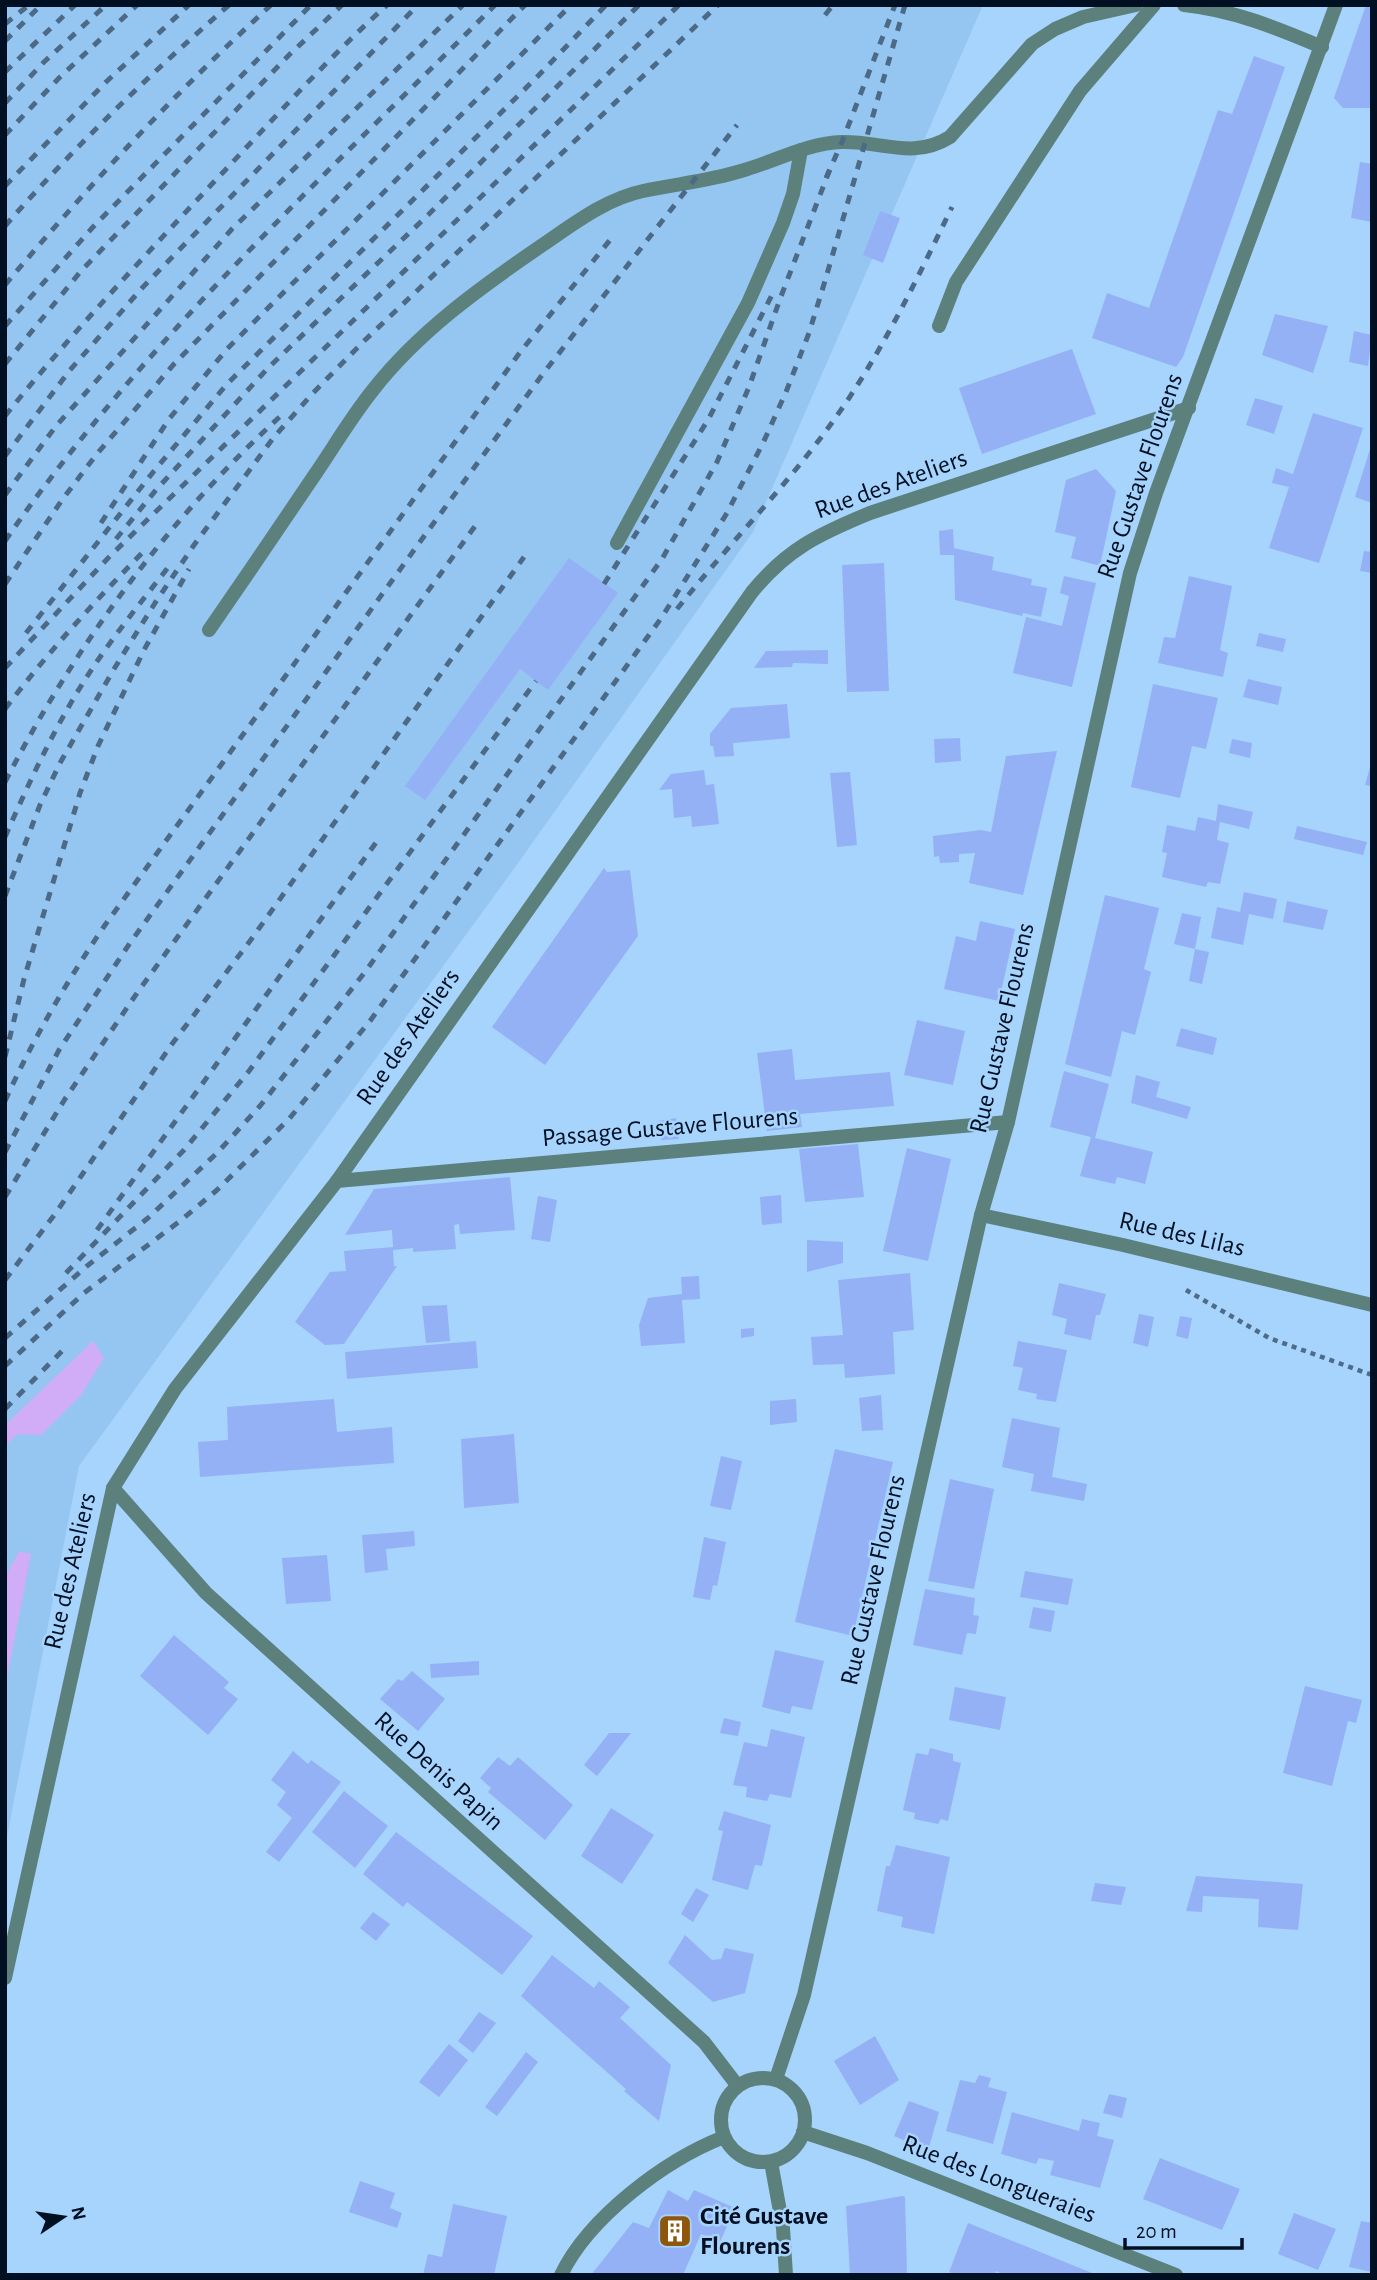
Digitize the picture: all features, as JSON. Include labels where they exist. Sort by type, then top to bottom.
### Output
[{"type":"street","points":[[209,630],[373,389],[446,316],[496,277],[607,203],[640,191],[692,183],[742,171],[801,150],[842,142],[904,149],[923,149],[939,144],[950,137],[1032,44],[1055,29],[1083,17],[1136,5]]},
{"type":"street","points":[[939,326],[956,282],[1080,91],[1154,5]]},
{"type":"street","points":[[1184,5],[1251,18],[1322,47]]},
{"type":"street","name":"Rue Gustave Flourens","points":[[776,2079],[804,1995],[981,1215],[1007,1122],[1130,573],[1156,494],[1336,5]]},
{"type":"street","points":[[617,543],[748,303],[783,223],[793,194],[801,150]]},
{"type":"street","name":"Rue des Ateliers","points":[[5,1978],[113,1488],[175,1389],[337,1181],[752,592],[771,569],[793,551],[824,532],[870,513],[1189,408]]},
{"type":"street","name":"Passage Gustave Flourens","points":[[337,1181],[1007,1122]]},
{"type":"street","name":"Rue des Lilas","points":[[981,1215],[1123,1245],[1372,1305]]},
{"type":"street","name":"Rue Denis Papin","points":[[113,1488],[206,1593],[704,2042],[737,2085]]},
{"type":"street","points":[[756,2078],[776,2079],[788,2085],[803,2107],[803,2133],[791,2152],[771,2162],[756,2162],[732,2149],[724,2137],[721,2109],[737,2085],[756,2078]]},
{"type":"street","name":"Rue des Longueraies","points":[[803,2133],[867,2153],[1176,2275]]},
{"type":"street","points":[[561,2275],[598,2223],[628,2195],[666,2167],[724,2137]]},
{"type":"street","points":[[771,2162],[783,2228],[786,2275]]},
{"type":"path","points":[[1184,1288],[1269,1338],[1372,1375]]},
{"type":"shaded area","points":[[5,5],[983,5],[753,532],[516,866],[79,1466],[5,1847]]},
{"type":"shaded area","points":[[93,1341],[104,1358],[81,1395],[41,1435],[18,1434],[5,1446],[5,1425]]},
{"type":"shaded area","points":[[19,1551],[31,1554],[5,1688],[5,1577]]},
{"type":"building","points":[[1366,5],[1372,5],[1372,108],[1343,108],[1334,98]]},
{"type":"building","points":[[1254,56],[1285,67],[1183,357],[1176,367],[1092,338],[1107,293],[1149,308],[1218,110],[1232,114]]},
{"type":"building","points":[[1360,162],[1372,164],[1372,222],[1351,218]]},
{"type":"building","points":[[880,211],[900,218],[883,263],[863,255]]},
{"type":"building","points":[[1275,314],[1328,326],[1313,373],[1262,355]]},
{"type":"building","points":[[1354,331],[1372,335],[1368,366],[1349,362]]},
{"type":"building","points":[[1072,349],[1096,414],[982,454],[959,388]]},
{"type":"building","points":[[1255,398],[1283,406],[1274,434],[1246,425]]},
{"type":"building","points":[[1313,413],[1363,428],[1319,563],[1269,548],[1289,487],[1272,483],[1276,468],[1293,474]]},
{"type":"building","points":[[1372,446],[1372,503],[1355,497]]},
{"type":"building","points":[[1096,469],[1116,491],[1100,566],[1071,558],[1076,537],[1055,532],[1066,480]]},
{"type":"building","points":[[953,529],[954,548],[994,557],[992,570],[1032,579],[1031,585],[1047,588],[1041,617],[1023,613],[1022,616],[955,600],[954,555],[940,555],[939,531]]},
{"type":"building","points":[[1364,551],[1372,552],[1372,573],[1360,571]]},
{"type":"building","points":[[569,558],[618,593],[548,690],[520,669],[425,800],[405,786]]},
{"type":"building","points":[[884,563],[889,691],[847,692],[842,565]]},
{"type":"building","points":[[1064,576],[1096,583],[1072,687],[1013,673],[1026,617],[1062,626],[1069,596],[1060,593]]},
{"type":"building","points":[[1189,576],[1232,586],[1220,650],[1228,653],[1223,677],[1158,663],[1164,637],[1175,638]]},
{"type":"building","points":[[1259,633],[1286,639],[1283,652],[1256,646]]},
{"type":"building","points":[[828,650],[828,664],[793,663],[792,667],[754,668],[766,651]]},
{"type":"building","points":[[1248,679],[1282,687],[1278,705],[1243,697]]},
{"type":"building","points":[[1153,684],[1218,698],[1206,749],[1192,746],[1180,798],[1131,787]]},
{"type":"building","points":[[787,704],[790,738],[733,743],[734,756],[715,757],[713,746],[710,746],[710,734],[731,708]]},
{"type":"building","points":[[960,738],[961,761],[935,763],[934,739]]},
{"type":"building","points":[[1232,739],[1252,743],[1250,758],[1229,753]]},
{"type":"building","points":[[1057,751],[1023,895],[969,883],[975,853],[959,854],[959,862],[940,863],[939,856],[934,857],[933,836],[981,830],[991,832],[1006,756]]},
{"type":"building","points":[[1372,765],[1372,786],[1365,785]]},
{"type":"building","points":[[704,770],[706,785],[714,784],[719,824],[692,827],[691,816],[674,818],[672,789],[659,790],[671,774]]},
{"type":"building","points":[[850,772],[857,845],[837,847],[830,773]]},
{"type":"building","points":[[1218,804],[1253,812],[1249,829],[1220,822],[1217,840],[1229,843],[1220,884],[1208,882],[1206,887],[1162,877],[1167,853],[1162,852],[1167,825],[1195,831],[1198,817],[1216,821]]},
{"type":"building","points":[[1297,826],[1367,842],[1363,855],[1294,839]]},
{"type":"building","points":[[604,868],[607,872],[630,870],[638,936],[545,1065],[492,1027]]},
{"type":"building","points":[[1244,892],[1277,899],[1273,919],[1249,914],[1243,945],[1211,938],[1217,907],[1240,912]]},
{"type":"building","points":[[1105,895],[1159,908],[1144,969],[1151,972],[1135,1035],[1122,1031],[1111,1077],[1065,1064]]},
{"type":"building","points":[[1287,901],[1328,910],[1323,930],[1283,922]]},
{"type":"building","points":[[1182,913],[1201,917],[1195,949],[1174,944]]},
{"type":"building","points":[[980,921],[1015,929],[999,1001],[944,989],[956,936],[976,941]]},
{"type":"building","points":[[1195,949],[1209,952],[1202,984],[1189,981]]},
{"type":"building","points":[[917,1020],[965,1031],[953,1085],[904,1075]]},
{"type":"building","points":[[1181,1028],[1217,1038],[1213,1055],[1176,1046]]},
{"type":"building","points":[[792,1049],[795,1080],[890,1072],[894,1106],[800,1114],[802,1127],[767,1131],[757,1053]]},
{"type":"building","points":[[1064,1071],[1109,1084],[1095,1138],[1153,1152],[1145,1184],[1117,1177],[1115,1184],[1080,1176],[1091,1137],[1050,1127]]},
{"type":"building","points":[[1136,1075],[1160,1082],[1156,1097],[1191,1107],[1187,1119],[1131,1103]]},
{"type":"building","points":[[676,1118],[679,1139],[661,1140],[659,1121]]},
{"type":"building","points":[[858,1144],[864,1197],[805,1202],[799,1149]]},
{"type":"building","points":[[907,1148],[951,1159],[928,1261],[883,1251]]},
{"type":"building","points":[[510,1177],[515,1230],[460,1234],[459,1224],[454,1225],[456,1249],[413,1252],[413,1248],[393,1250],[394,1266],[397,1266],[344,1344],[325,1345],[295,1322],[330,1272],[346,1271],[344,1251],[393,1247],[392,1230],[345,1235],[374,1189]]},
{"type":"building","points":[[781,1195],[782,1223],[762,1225],[760,1197]]},
{"type":"building","points":[[538,1196],[557,1200],[550,1242],[531,1239]]},
{"type":"building","points":[[807,1240],[843,1242],[843,1263],[807,1272]]},
{"type":"building","points":[[910,1273],[914,1330],[893,1332],[895,1374],[845,1378],[844,1364],[813,1365],[811,1337],[843,1335],[838,1280]]},
{"type":"building","points":[[699,1276],[700,1299],[682,1300],[685,1343],[641,1346],[639,1325],[648,1298],[682,1294],[681,1277]]},
{"type":"building","points":[[1059,1283],[1106,1294],[1100,1315],[1096,1315],[1091,1340],[1064,1334],[1067,1319],[1052,1315]]},
{"type":"building","points":[[447,1305],[450,1341],[426,1343],[422,1306]]},
{"type":"building","points":[[1139,1314],[1154,1317],[1148,1347],[1133,1343]]},
{"type":"building","points":[[1180,1316],[1192,1318],[1188,1339],[1176,1336]]},
{"type":"building","points":[[754,1328],[754,1336],[741,1338],[741,1329]]},
{"type":"building","points":[[476,1341],[478,1368],[347,1379],[345,1352]]},
{"type":"building","points":[[1018,1341],[1067,1350],[1056,1402],[1036,1399],[1037,1394],[1018,1390],[1023,1368],[1013,1366]]},
{"type":"building","points":[[881,1395],[883,1430],[862,1431],[859,1398]]},
{"type":"building","points":[[334,1399],[337,1432],[392,1427],[394,1463],[200,1477],[198,1442],[228,1440],[227,1407]]},
{"type":"building","points":[[796,1399],[797,1422],[770,1425],[770,1401]]},
{"type":"building","points":[[1012,1418],[1060,1428],[1052,1477],[1087,1484],[1084,1501],[1031,1491],[1034,1474],[1002,1467]]},
{"type":"building","points":[[514,1434],[519,1503],[464,1508],[461,1439]]},
{"type":"building","points":[[835,1449],[893,1462],[853,1636],[795,1622]]},
{"type":"building","points":[[721,1456],[742,1461],[731,1510],[710,1506]]},
{"type":"building","points":[[950,1479],[994,1489],[974,1589],[928,1581]]},
{"type":"building","points":[[414,1531],[415,1546],[386,1549],[388,1570],[365,1573],[362,1535]]},
{"type":"building","points":[[704,1537],[726,1542],[717,1586],[713,1585],[710,1600],[693,1597]]},
{"type":"building","points":[[327,1555],[331,1601],[286,1604],[282,1558]]},
{"type":"building","points":[[1025,1571],[1073,1579],[1068,1605],[1020,1597]]},
{"type":"building","points":[[925,1589],[975,1598],[973,1615],[979,1616],[976,1634],[967,1633],[962,1655],[913,1645]]},
{"type":"building","points":[[1033,1607],[1055,1611],[1051,1632],[1029,1628]]},
{"type":"building","points":[[174,1635],[229,1682],[224,1688],[238,1699],[208,1735],[140,1676]]},
{"type":"building","points":[[775,1650],[824,1661],[812,1710],[792,1706],[790,1714],[762,1707]]},
{"type":"building","points":[[479,1661],[479,1675],[431,1678],[430,1664]]},
{"type":"building","points":[[412,1671],[445,1699],[418,1731],[380,1699],[398,1679],[402,1681]]},
{"type":"building","points":[[1305,1686],[1362,1700],[1356,1723],[1348,1721],[1332,1786],[1283,1773]]},
{"type":"building","points":[[955,1687],[1006,1697],[1000,1730],[949,1720]]},
{"type":"building","points":[[724,1718],[741,1722],[738,1736],[720,1733]]},
{"type":"building","points":[[771,1729],[805,1737],[791,1798],[770,1794],[767,1801],[746,1797],[747,1787],[733,1785],[744,1742],[767,1747]]},
{"type":"building","points":[[609,1733],[631,1733],[597,1776],[584,1765]]},
{"type":"building","points":[[930,1748],[953,1754],[953,1761],[961,1763],[948,1821],[941,1819],[938,1824],[914,1819],[915,1813],[903,1810],[916,1753],[928,1755]]},
{"type":"building","points":[[293,1751],[308,1764],[311,1760],[341,1782],[279,1862],[266,1852],[292,1818],[277,1805],[286,1792],[271,1780]]},
{"type":"building","points":[[498,1757],[510,1766],[518,1757],[573,1805],[545,1840],[488,1792],[491,1788],[480,1778]]},
{"type":"building","points":[[344,1791],[388,1826],[355,1868],[312,1832]]},
{"type":"building","points":[[611,1808],[654,1835],[622,1884],[581,1856]]},
{"type":"building","points":[[724,1811],[771,1825],[762,1866],[755,1865],[748,1890],[712,1880],[723,1831],[718,1830]]},
{"type":"building","points":[[396,1832],[533,1936],[502,1975],[407,1902],[403,1907],[363,1874]]},
{"type":"building","points":[[896,1845],[950,1857],[934,1934],[901,1927],[903,1917],[877,1911],[886,1866],[890,1866]]},
{"type":"building","points":[[1196,1876],[1303,1884],[1298,1930],[1258,1927],[1259,1899],[1203,1896],[1202,1912],[1186,1911]]},
{"type":"building","points":[[1095,1883],[1126,1887],[1121,1905],[1091,1901]]},
{"type":"building","points":[[696,1888],[709,1895],[693,1922],[681,1914]]},
{"type":"building","points":[[373,1912],[390,1924],[376,1941],[360,1928]]},
{"type":"building","points":[[685,1935],[712,1960],[721,1959],[725,1948],[754,1954],[745,1993],[713,2002],[668,1963]]},
{"type":"building","points":[[552,1955],[594,1988],[599,1981],[630,2007],[620,2018],[671,2065],[659,2121],[521,1996]]},
{"type":"building","points":[[479,2012],[496,2023],[473,2053],[458,2041]]},
{"type":"building","points":[[875,2036],[899,2080],[860,2105],[834,2061]]},
{"type":"building","points":[[449,2044],[468,2060],[439,2097],[419,2082]]},
{"type":"building","points":[[526,2052],[538,2062],[497,2116],[485,2107]]},
{"type":"building","points":[[979,2075],[991,2078],[988,2087],[1007,2092],[993,2144],[946,2131],[960,2080],[975,2083]]},
{"type":"building","points":[[1109,2094],[1127,2098],[1122,2118],[1103,2113]]},
{"type":"building","points":[[909,2101],[939,2112],[928,2151],[894,2136]]},
{"type":"building","points":[[1012,2112],[1079,2131],[1082,2119],[1100,2123],[1097,2136],[1114,2140],[1100,2188],[1050,2175],[1054,2161],[1039,2158],[1036,2164],[1001,2154]]},
{"type":"building","points":[[1160,2158],[1240,2189],[1222,2230],[1143,2199]]},
{"type":"building","points":[[360,2181],[395,2193],[390,2208],[402,2213],[397,2228],[349,2212]]},
{"type":"building","name":"Cité Gustave Flourens","points":[[668,2190],[688,2201],[694,2190],[735,2208],[720,2242],[701,2234],[683,2275],[591,2275],[633,2222],[649,2228]]},
{"type":"building","points":[[905,2197],[907,2275],[850,2275],[846,2206]]},
{"type":"building","points":[[453,2204],[507,2216],[494,2275],[423,2275],[428,2254],[442,2257]]},
{"type":"building","points":[[1294,2213],[1336,2229],[1318,2270],[1278,2254]]},
{"type":"building","points":[[1361,2221],[1372,2223],[1372,2272],[1349,2267]]},
{"type":"building","points":[[968,2223],[1097,2275],[1005,2275],[996,2271],[994,2275],[957,2275],[949,2272]]},
{"type":"railway","points":[[5,24],[29,5]]},
{"type":"railway","points":[[5,41],[41,5]]},
{"type":"railway","points":[[5,72],[75,5]]},
{"type":"railway","points":[[5,103],[44,62],[106,5]]},
{"type":"railway","points":[[5,135],[59,78],[137,5]]},
{"type":"railway","points":[[5,186],[106,82],[189,5]]},
{"type":"railway","points":[[5,226],[113,112],[229,5]]},
{"type":"railway","points":[[5,285],[134,141],[271,5]]},
{"type":"railway","points":[[5,326],[93,227],[311,5]]},
{"type":"railway","points":[[5,364],[81,271],[289,55],[342,5]]},
{"type":"railway","points":[[5,416],[80,327],[158,241],[319,70],[387,5]]},
{"type":"railway","points":[[5,456],[70,370],[143,287],[418,5]]},
{"type":"railway","points":[[5,495],[56,426],[232,229],[463,5]]},
{"type":"railway","points":[[5,541],[116,397],[176,329],[238,262],[495,5]]},
{"type":"railway","points":[[5,584],[96,455],[174,364],[525,5]]},
{"type":"railway","points":[[101,523],[169,419],[227,349],[571,5]]},
{"type":"railway","points":[[26,633],[154,471],[227,384],[538,76],[606,5]]},
{"type":"railway","points":[[116,539],[156,490],[268,368],[428,215],[639,5]]},
{"type":"railway","points":[[5,668],[110,556],[679,5]]},
{"type":"railway","points":[[5,896],[40,805],[60,763],[114,669],[194,545],[274,437],[364,341],[718,5]]},
{"type":"railway","points":[[825,15],[833,5]]},
{"type":"railway","points":[[826,178],[895,5]]},
{"type":"railway","points":[[5,1366],[84,1293],[217,1190],[289,1119],[370,1021],[662,617],[727,513],[786,392],[809,333],[825,281],[905,5]]},
{"type":"railway","points":[[5,1152],[59,1050],[130,943],[542,375],[737,125]]},
{"type":"railway","points":[[5,1338],[87,1266],[148,1218],[217,1153],[260,1106],[365,972],[662,559],[717,462],[749,387],[830,169]]},
{"type":"railway","points":[[677,609],[804,460],[843,407],[888,334],[952,207]]},
{"type":"railway","points":[[5,1101],[51,1011],[105,925],[521,351],[610,240]]},
{"type":"railway","points":[[604,584],[708,420],[772,295]]},
{"type":"railway","points":[[5,782],[63,681],[128,584],[203,494],[285,412]]},
{"type":"railway","points":[[5,1197],[65,1099],[137,993],[478,522]]},
{"type":"railway","points":[[5,709],[73,627],[146,549]]},
{"type":"railway","points":[[5,1280],[55,1214],[172,1044],[250,941],[524,557]]},
{"type":"railway","points":[[5,837],[47,746],[71,702],[115,636],[170,565]]},
{"type":"railway","points":[[5,1057],[24,979],[80,793],[98,746],[144,650],[189,569]]},
{"type":"railway","points":[[66,1273],[184,1150],[249,1071],[536,681]]},
{"type":"railway","points":[[97,1230],[380,837]]},
{"type":"railway","points":[[5,1409],[62,1351]]},
{"type":"place","name":"Cité Gustave Flourens","points":[[675,2231]]}]
